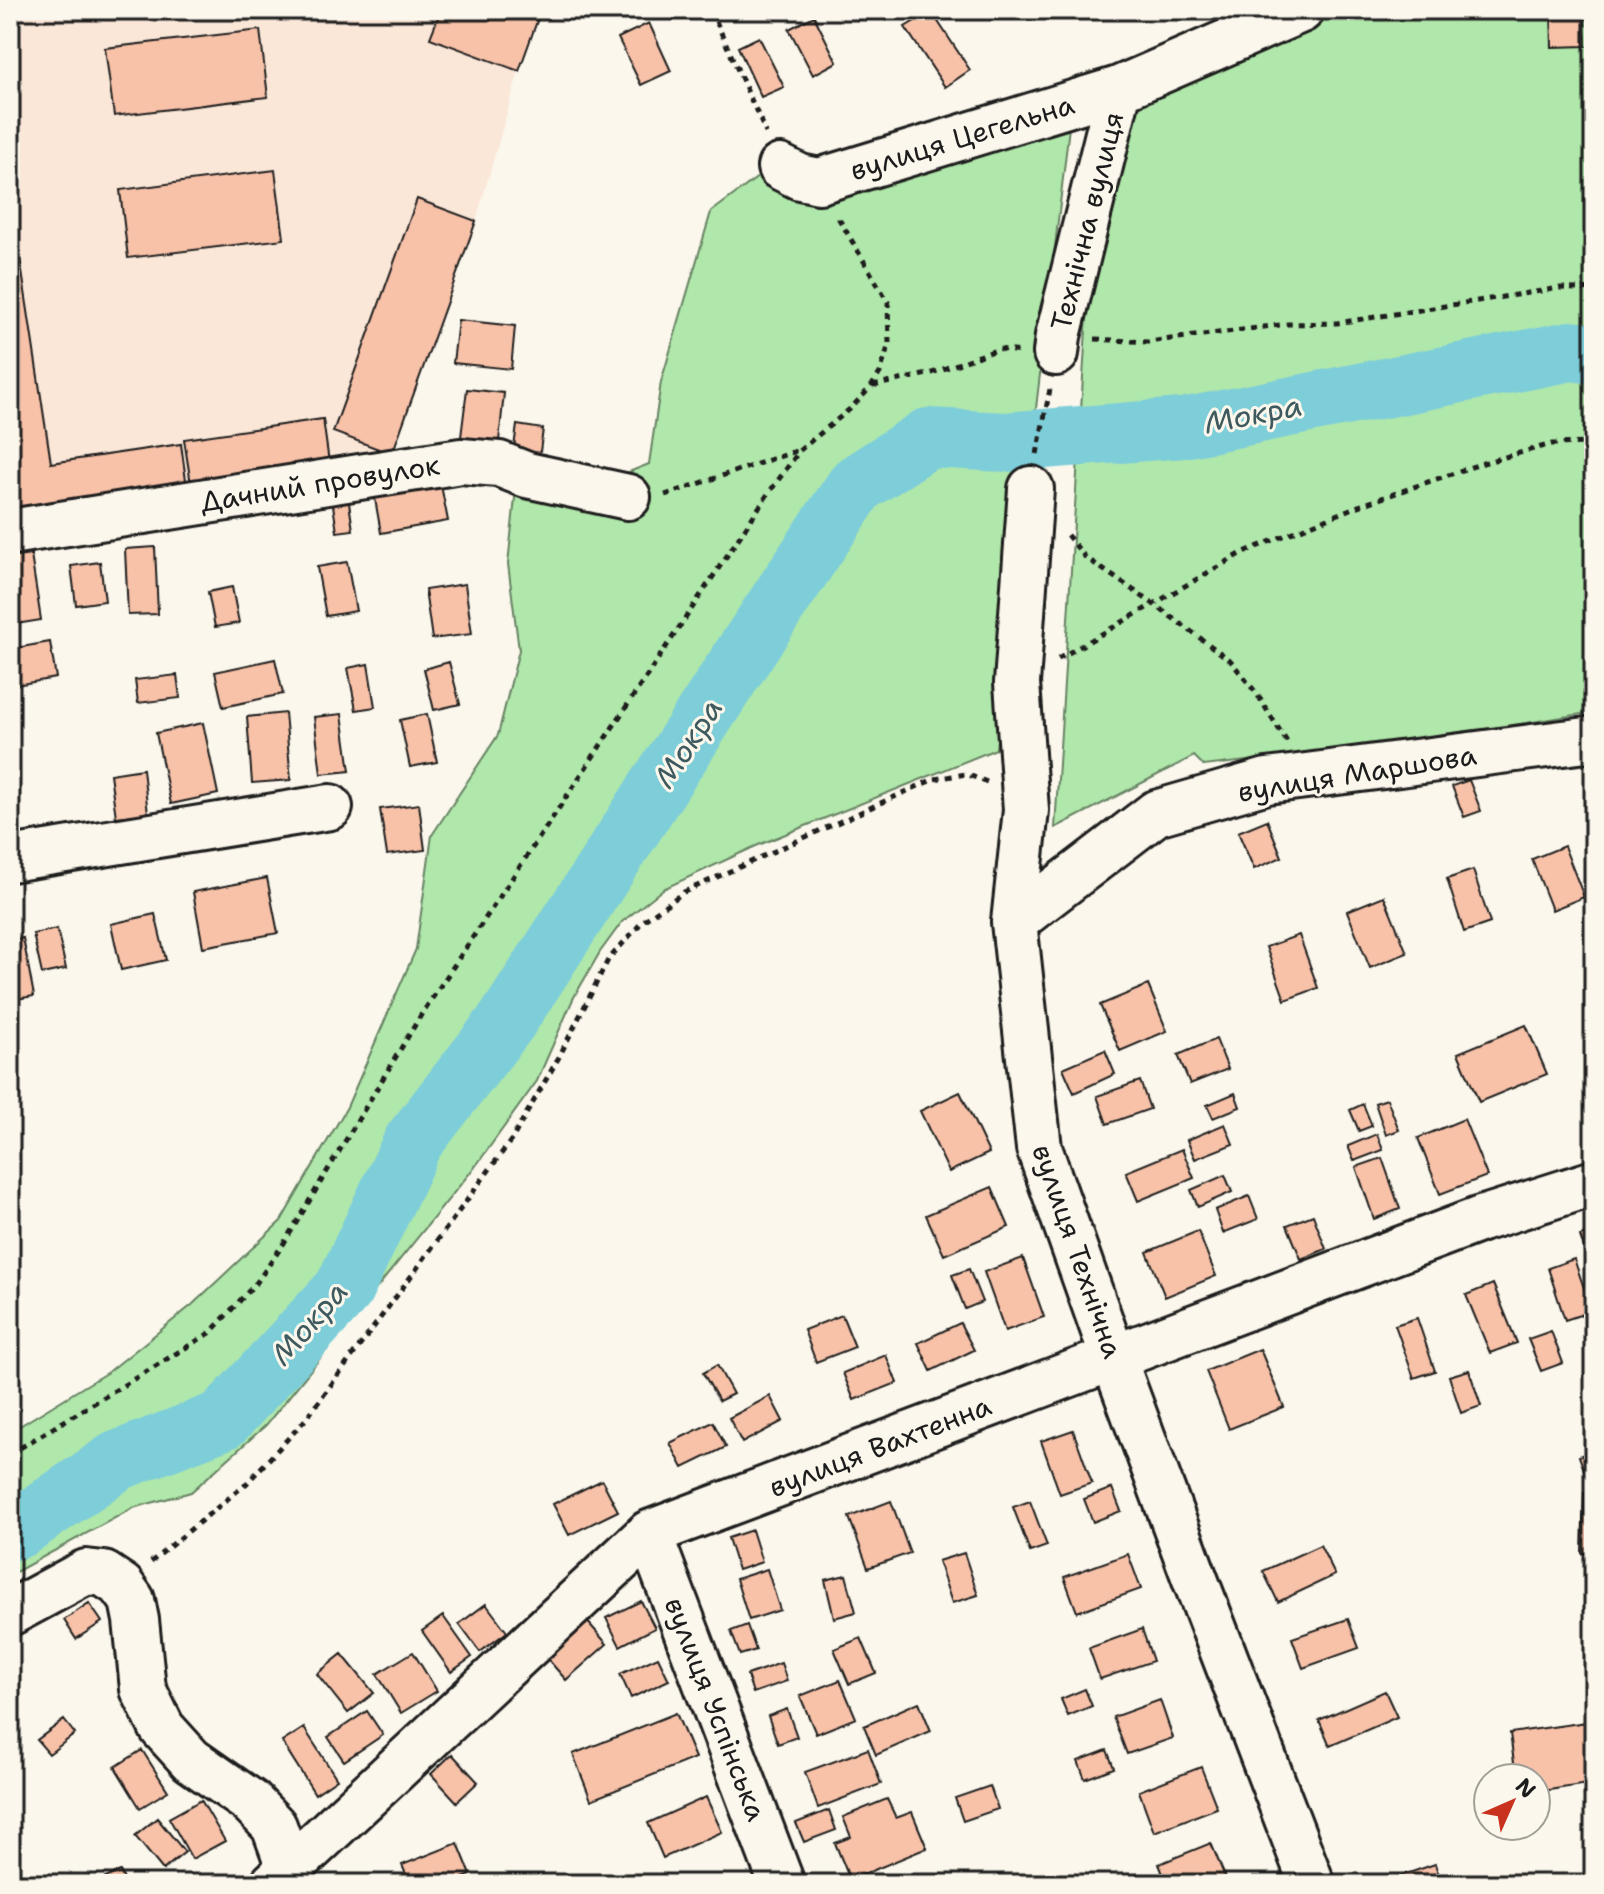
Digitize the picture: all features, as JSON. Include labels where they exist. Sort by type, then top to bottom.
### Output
[{"type":"street","name":"вулиця Цегельна","points":[[780,167],[800,177],[819,181],[1119,89],[1301,10]]},
{"type":"street","name":"Технічна вулиця","points":[[1055,358],[1119,89]]},
{"type":"street","name":"Дачний провулок","points":[[10,532],[461,461],[499,464],[527,475],[628,497]]},
{"type":"street","name":"вулиця Технічна","points":[[1034,472],[1017,683],[1026,810],[1014,922],[1039,1148],[1195,1579],[1312,1884]]},
{"type":"street","name":"вулиця Маршова","points":[[1014,922],[1156,813],[1267,781],[1594,739]]},
{"type":"street","points":[[10,859],[330,807]]},
{"type":"street","name":"вулиця Вахтенна","points":[[286,1879],[649,1533],[1481,1219],[1594,1183]]},
{"type":"street","name":"вулиця Успінська","points":[[649,1533],[782,1884]]},
{"type":"street","points":[[10,1613],[86,1572],[104,1574],[122,1586],[132,1600],[143,1689],[162,1728],[191,1760],[251,1802],[274,1826],[286,1879]]},
{"type":"path","points":[[711,10],[780,167]]},
{"type":"path","points":[[10,1454],[210,1333],[257,1282],[284,1243],[421,1015],[768,494],[800,450],[850,409],[871,387],[880,373],[889,344],[888,302],[839,219],[837,194],[847,172]]},
{"type":"path","points":[[871,387],[932,373],[999,349],[1055,358],[1148,342],[1288,324],[1337,323],[1560,288],[1594,290]]},
{"type":"path","points":[[1034,472],[1055,358]]},
{"type":"path","points":[[1017,683],[1244,552],[1353,508],[1483,463],[1552,444],[1594,443]]},
{"type":"path","points":[[628,497],[659,496],[800,450]]},
{"type":"path","points":[[1067,534],[1085,557],[1230,660],[1257,694],[1309,776]]},
{"type":"path","points":[[122,1586],[247,1483],[306,1419],[512,1139],[559,1057],[608,960],[643,921],[684,892],[934,779],[966,774],[1000,786],[1026,810]]},
{"type":"shaded area","points":[[10,10],[541,10],[519,71],[476,221],[392,454],[10,522]]},
{"type":"green space","points":[[1309,10],[1588,10],[1594,25],[1594,712],[1402,743],[1204,766],[1194,756],[1055,828],[1100,104]]},
{"type":"green space","points":[[1071,110],[996,749],[756,846],[663,889],[622,922],[600,952],[573,999],[537,1081],[478,1163],[266,1425],[191,1492],[133,1508],[10,1575],[10,1432],[111,1370],[192,1305],[281,1221],[347,1107],[416,949],[432,835],[498,735],[519,650],[508,564],[517,479],[604,482],[649,464],[661,382],[711,212],[762,174]]},
{"type":"building","points":[[426,10],[541,10],[519,71],[430,38],[439,15]]},
{"type":"building","points":[[1551,10],[1585,10],[1586,46],[1552,47]]},
{"type":"building","points":[[931,11],[970,70],[945,87],[905,27]]},
{"type":"building","points":[[814,16],[837,62],[813,75],[789,29]]},
{"type":"building","points":[[649,23],[671,71],[641,85],[618,38]]},
{"type":"building","points":[[260,30],[268,97],[114,116],[105,48]]},
{"type":"building","points":[[759,37],[784,87],[761,97],[738,47]]},
{"type":"building","points":[[275,170],[284,239],[128,258],[120,190]]},
{"type":"building","points":[[10,192],[51,463],[181,444],[188,495],[10,522]]},
{"type":"building","points":[[417,199],[476,221],[392,454],[333,432]]},
{"type":"building","points":[[458,320],[515,326],[511,369],[453,363]]},
{"type":"building","points":[[467,389],[504,393],[499,441],[461,437]]},
{"type":"building","points":[[323,419],[331,477],[193,497],[184,439]]},
{"type":"building","points":[[517,425],[543,429],[539,459],[513,455]]},
{"type":"building","points":[[440,480],[448,521],[381,533],[374,493]]},
{"type":"building","points":[[348,496],[353,530],[337,532],[332,498]]},
{"type":"building","points":[[155,547],[158,614],[128,615],[125,549]]},
{"type":"building","points":[[31,555],[41,620],[10,625],[10,558]]},
{"type":"building","points":[[100,562],[105,601],[76,605],[71,566]]},
{"type":"building","points":[[347,562],[356,611],[326,616],[317,567]]},
{"type":"building","points":[[465,584],[472,634],[432,639],[425,590]]},
{"type":"building","points":[[232,587],[239,623],[215,627],[208,592]]},
{"type":"building","points":[[50,642],[56,678],[10,686],[10,649]]},
{"type":"building","points":[[275,659],[283,694],[223,707],[215,672]]},
{"type":"building","points":[[449,662],[460,704],[434,710],[424,669]]},
{"type":"building","points":[[368,664],[375,707],[356,710],[348,668]]},
{"type":"building","points":[[177,675],[180,698],[138,703],[135,680]]},
{"type":"building","points":[[285,713],[291,780],[252,783],[247,717]]},
{"type":"building","points":[[342,714],[350,771],[321,774],[314,717]]},
{"type":"building","points":[[427,714],[437,762],[410,767],[400,720]]},
{"type":"building","points":[[203,723],[218,794],[171,804],[156,733]]},
{"type":"building","points":[[143,769],[148,814],[116,817],[110,774]]},
{"type":"building","points":[[1469,780],[1481,811],[1464,817],[1452,786]]},
{"type":"building","points":[[419,804],[425,850],[387,855],[380,809]]},
{"type":"building","points":[[1267,820],[1282,857],[1254,869],[1238,832]]},
{"type":"building","points":[[1564,846],[1584,897],[1552,910],[1532,859]]},
{"type":"building","points":[[1473,870],[1490,923],[1464,932],[1447,879]]},
{"type":"building","points":[[267,878],[278,933],[203,947],[193,892]]},
{"type":"building","points":[[1384,896],[1407,953],[1370,968],[1347,911]]},
{"type":"building","points":[[155,914],[166,960],[121,970],[111,924]]},
{"type":"building","points":[[57,929],[66,969],[42,974],[33,934]]},
{"type":"building","points":[[1299,935],[1318,988],[1285,1000],[1266,947]]},
{"type":"building","points":[[23,938],[34,996],[16,999],[10,968],[10,940]]},
{"type":"building","points":[[1148,985],[1167,1031],[1120,1051],[1100,1005]]},
{"type":"building","points":[[1526,1025],[1547,1074],[1479,1102],[1458,1053]]},
{"type":"building","points":[[1216,1039],[1228,1069],[1190,1084],[1178,1055]]},
{"type":"building","points":[[1105,1050],[1115,1074],[1074,1093],[1063,1068]]},
{"type":"building","points":[[1140,1081],[1150,1109],[1107,1124],[1097,1096]]},
{"type":"building","points":[[960,1092],[989,1153],[949,1172],[920,1111]]},
{"type":"building","points":[[1235,1093],[1240,1107],[1213,1118],[1207,1105]]},
{"type":"building","points":[[1387,1099],[1399,1130],[1386,1135],[1375,1103]]},
{"type":"building","points":[[1363,1104],[1372,1126],[1359,1131],[1350,1110]]},
{"type":"building","points":[[1464,1119],[1487,1176],[1440,1194],[1418,1138]]},
{"type":"building","points":[[1225,1124],[1233,1144],[1195,1159],[1187,1140]]},
{"type":"building","points":[[1377,1134],[1383,1150],[1354,1161],[1348,1146]]},
{"type":"building","points":[[1182,1149],[1194,1178],[1138,1201],[1126,1172]]},
{"type":"building","points":[[1382,1158],[1400,1209],[1374,1219],[1356,1167]]},
{"type":"building","points":[[1225,1175],[1232,1192],[1198,1207],[1191,1190]]},
{"type":"building","points":[[992,1187],[1009,1227],[944,1255],[926,1215]]},
{"type":"building","points":[[1249,1196],[1258,1219],[1223,1233],[1215,1210]]},
{"type":"building","points":[[1313,1215],[1326,1249],[1301,1259],[1287,1225]]},
{"type":"building","points":[[1198,1231],[1216,1276],[1165,1297],[1147,1252]]},
{"type":"building","points":[[1594,1231],[1594,1276],[1580,1236]]},
{"type":"building","points":[[1023,1258],[1044,1317],[1005,1331],[984,1272]]},
{"type":"building","points":[[1574,1259],[1592,1311],[1565,1320],[1548,1268]]},
{"type":"building","points":[[969,1269],[982,1302],[965,1309],[952,1275]]},
{"type":"building","points":[[1493,1284],[1517,1343],[1490,1353],[1466,1295]]},
{"type":"building","points":[[842,1315],[855,1347],[816,1362],[804,1330]]},
{"type":"building","points":[[1417,1318],[1435,1371],[1414,1378],[1395,1325]]},
{"type":"building","points":[[960,1323],[974,1350],[931,1371],[918,1343]]},
{"type":"building","points":[[1551,1331],[1563,1363],[1541,1371],[1528,1339]]},
{"type":"building","points":[[1260,1349],[1284,1407],[1229,1429],[1206,1371]]},
{"type":"building","points":[[886,1355],[897,1383],[854,1400],[843,1373]]},
{"type":"building","points":[[717,1365],[733,1394],[719,1401],[703,1373]]},
{"type":"building","points":[[1469,1370],[1481,1406],[1461,1413],[1449,1376]]},
{"type":"building","points":[[770,1396],[783,1421],[742,1443],[729,1418]]},
{"type":"building","points":[[713,1422],[726,1447],[683,1468],[670,1443]]},
{"type":"building","points":[[1073,1430],[1092,1483],[1060,1494],[1041,1441]]},
{"type":"building","points":[[1594,1450],[1594,1475],[1587,1478],[1579,1456]]},
{"type":"building","points":[[602,1480],[618,1511],[569,1535],[553,1504]]},
{"type":"building","points":[[1112,1488],[1121,1511],[1093,1522],[1084,1499]]},
{"type":"building","points":[[1584,1493],[1594,1493],[1594,1553],[1582,1553]]},
{"type":"building","points":[[891,1501],[910,1553],[868,1568],[849,1517]]},
{"type":"building","points":[[1030,1501],[1047,1546],[1030,1552],[1013,1507]]},
{"type":"building","points":[[752,1530],[762,1562],[738,1570],[728,1538]]},
{"type":"building","points":[[1320,1545],[1335,1575],[1278,1602],[1263,1571]]},
{"type":"building","points":[[964,1553],[978,1595],[952,1603],[938,1561]]},
{"type":"building","points":[[1128,1554],[1141,1589],[1077,1612],[1064,1577]]},
{"type":"building","points":[[767,1569],[780,1610],[749,1620],[736,1579]]},
{"type":"building","points":[[846,1575],[856,1612],[834,1618],[825,1580]]},
{"type":"building","points":[[641,1601],[655,1628],[620,1646],[606,1618]]},
{"type":"building","points":[[89,1603],[102,1622],[76,1639],[64,1620]]},
{"type":"building","points":[[486,1604],[507,1632],[480,1652],[459,1624]]},
{"type":"building","points":[[443,1616],[472,1657],[451,1672],[422,1631]]},
{"type":"building","points":[[1348,1619],[1359,1648],[1303,1668],[1292,1638]]},
{"type":"building","points":[[586,1620],[607,1644],[566,1680],[545,1656]]},
{"type":"building","points":[[747,1625],[756,1650],[740,1655],[731,1631]]},
{"type":"building","points":[[1142,1629],[1153,1661],[1100,1679],[1089,1648]]},
{"type":"building","points":[[861,1638],[876,1673],[849,1684],[834,1649]]},
{"type":"building","points":[[413,1652],[437,1691],[401,1713],[377,1674]]},
{"type":"building","points":[[342,1654],[374,1693],[348,1713],[317,1674]]},
{"type":"building","points":[[658,1657],[669,1680],[631,1698],[620,1674]]},
{"type":"building","points":[[781,1663],[787,1681],[753,1693],[747,1675]]},
{"type":"building","points":[[840,1680],[856,1718],[816,1734],[800,1696]]},
{"type":"building","points":[[1085,1689],[1092,1706],[1068,1716],[1061,1699]]},
{"type":"building","points":[[1385,1691],[1397,1717],[1330,1746],[1319,1720]]},
{"type":"building","points":[[1160,1700],[1173,1738],[1127,1754],[1113,1717]]},
{"type":"building","points":[[919,1702],[931,1731],[876,1755],[864,1726]]},
{"type":"building","points":[[787,1709],[797,1737],[778,1744],[768,1716]]},
{"type":"building","points":[[367,1711],[383,1735],[344,1761],[328,1737]]},
{"type":"building","points":[[676,1713],[695,1758],[591,1800],[573,1754]]},
{"type":"building","points":[[64,1720],[75,1734],[49,1754],[37,1740]]},
{"type":"building","points":[[1594,1721],[1594,1783],[1552,1790],[1552,1762],[1514,1762],[1510,1733]]},
{"type":"building","points":[[304,1728],[337,1779],[315,1794],[282,1742]]},
{"type":"building","points":[[868,1749],[881,1784],[818,1808],[805,1772]]},
{"type":"building","points":[[142,1750],[168,1791],[140,1808],[115,1767]]},
{"type":"building","points":[[1107,1750],[1114,1768],[1085,1779],[1078,1761]]},
{"type":"building","points":[[452,1754],[478,1782],[457,1802],[431,1774]]},
{"type":"building","points":[[1201,1767],[1217,1808],[1154,1832],[1139,1791]]},
{"type":"building","points":[[990,1786],[998,1809],[963,1821],[955,1798]]},
{"type":"building","points":[[706,1797],[722,1832],[663,1858],[648,1823]]},
{"type":"building","points":[[887,1799],[896,1818],[912,1812],[927,1848],[850,1880],[835,1843],[851,1837],[843,1817]]},
{"type":"building","points":[[201,1800],[225,1841],[192,1859],[169,1818]]},
{"type":"building","points":[[829,1810],[836,1830],[804,1842],[796,1823]]},
{"type":"building","points":[[157,1818],[185,1852],[163,1870],[135,1836]]},
{"type":"building","points":[[458,1843],[471,1875],[447,1884],[410,1884],[402,1865]]},
{"type":"building","points":[[1211,1843],[1228,1884],[1167,1884],[1159,1864]]},
{"type":"building","points":[[1435,1864],[1442,1884],[1377,1884]]},
{"type":"building","points":[[120,1871],[126,1884],[93,1884]]},
{"type":"waterway","name":"Мокра","points":[[10,1531],[19,1528],[117,1461],[223,1420],[344,1289],[413,1142],[507,1021],[857,484],[928,438],[1005,442],[1183,428],[1571,351],[1594,354]]}]
